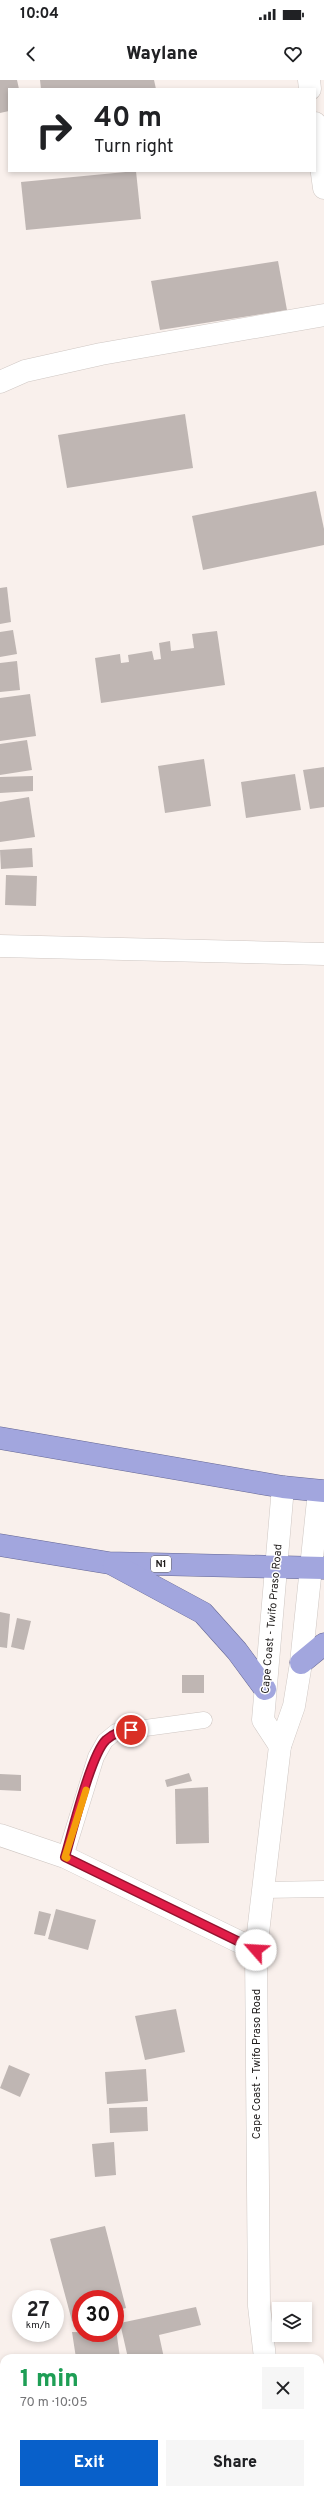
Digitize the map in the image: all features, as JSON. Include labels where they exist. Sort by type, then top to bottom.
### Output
[{"type":"highway","points":[[0,1429],[10,1440],[283,1487],[321,1491]]},
{"type":"highway","name":"N1","points":[[0,1545],[109,1563],[318,1568]]},
{"type":"highway","points":[[109,1563],[204,1613],[237,1651],[265,1689]]},
{"type":"highway","points":[[301,1663],[324,1644]]},
{"type":"main road","points":[[316,130],[324,188]]},
{"type":"main road","points":[[0,382],[25,372],[101,354],[324,315]]},
{"type":"main road","points":[[0,946],[324,954]]},
{"type":"main road","name":"Cape Coast - Twifo Praso Road","points":[[280,1746],[263,1720],[283,1487]]},
{"type":"main road","name":"Cape Coast - Twifo Praso Road","points":[[265,2354],[259,2306],[256,1950],[280,1746],[292,1713],[318,1568],[321,1491]]},
{"type":"main road","points":[[0,1835],[65,1857],[256,1950]]},
{"type":"lane","points":[[65,1857],[96,1757],[105,1741],[116,1732],[204,1720]]},
{"type":"lane","points":[[263,1890],[324,1889]]},
{"type":"building","points":[[0,80],[17,80],[19,88],[8,88],[8,111],[0,113]]},
{"type":"building","points":[[40,80],[154,80],[156,88],[41,88]]},
{"type":"building","points":[[136,172],[141,219],[26,230],[21,182]]},
{"type":"building","points":[[278,261],[287,310],[160,330],[151,281]]},
{"type":"building","points":[[185,414],[193,468],[67,488],[58,435]]},
{"type":"building","points":[[316,491],[324,529],[324,545],[203,570],[192,516]]},
{"type":"building","points":[[7,587],[11,622],[0,624],[0,588]]},
{"type":"building","points":[[13,630],[17,654],[0,657],[0,632]]},
{"type":"building","points":[[217,631],[225,685],[101,703],[95,658],[120,654],[121,663],[129,662],[128,655],[152,651],[154,660],[161,659],[159,643],[170,641],[171,651],[194,648],[192,634]]},
{"type":"building","points":[[17,661],[20,690],[0,692],[0,663]]},
{"type":"building","points":[[30,694],[36,736],[0,741],[0,698]]},
{"type":"building","points":[[27,740],[32,770],[0,775],[0,744]]},
{"type":"building","points":[[204,759],[211,806],[165,813],[158,766]]},
{"type":"building","points":[[324,767],[324,807],[310,809],[303,770]]},
{"type":"building","points":[[295,774],[301,810],[246,818],[241,782]]},
{"type":"building","points":[[33,776],[33,791],[0,793],[0,777]]},
{"type":"building","points":[[29,797],[35,837],[0,842],[0,802]]},
{"type":"building","points":[[32,848],[33,867],[1,869],[0,850]]},
{"type":"building","points":[[6,875],[37,876],[36,906],[5,905]]},
{"type":"building","points":[[0,1612],[10,1614],[7,1648],[0,1647]]},
{"type":"building","points":[[17,1618],[31,1621],[24,1650],[11,1647]]},
{"type":"building","points":[[182,1675],[204,1675],[204,1693],[182,1693]]},
{"type":"building","points":[[189,1773],[192,1781],[167,1787],[165,1780]]},
{"type":"building","points":[[0,1774],[21,1775],[21,1791],[0,1790]]},
{"type":"building","points":[[208,1787],[209,1843],[176,1844],[175,1789]]},
{"type":"building","points":[[56,1909],[96,1920],[88,1950],[48,1939]]},
{"type":"building","points":[[39,1911],[51,1914],[45,1936],[34,1934]]},
{"type":"building","points":[[176,2009],[185,2052],[145,2060],[135,2016]]},
{"type":"building","points":[[9,2065],[30,2074],[20,2097],[0,2088]]},
{"type":"building","points":[[146,2069],[148,2101],[107,2104],[105,2072]]},
{"type":"building","points":[[147,2107],[148,2131],[110,2133],[109,2108]]},
{"type":"building","points":[[114,2142],[116,2175],[95,2177],[92,2144]]},
{"type":"building","points":[[105,2226],[121,2290],[72,2290],[72,2321],[50,2239]]},
{"type":"building","points":[[196,2307],[201,2325],[159,2335],[163,2354],[127,2354],[124,2340],[124,2322]]},
{"type":"building","points":[[74,2342],[118,2342],[119,2354],[75,2354]]},
{"type":"slow traffic","points":[[67,1858],[65,1857],[86,1790]]},
{"type":"route","points":[[131,1730],[116,1732],[105,1741],[96,1757],[65,1857],[256,1950]]}]
